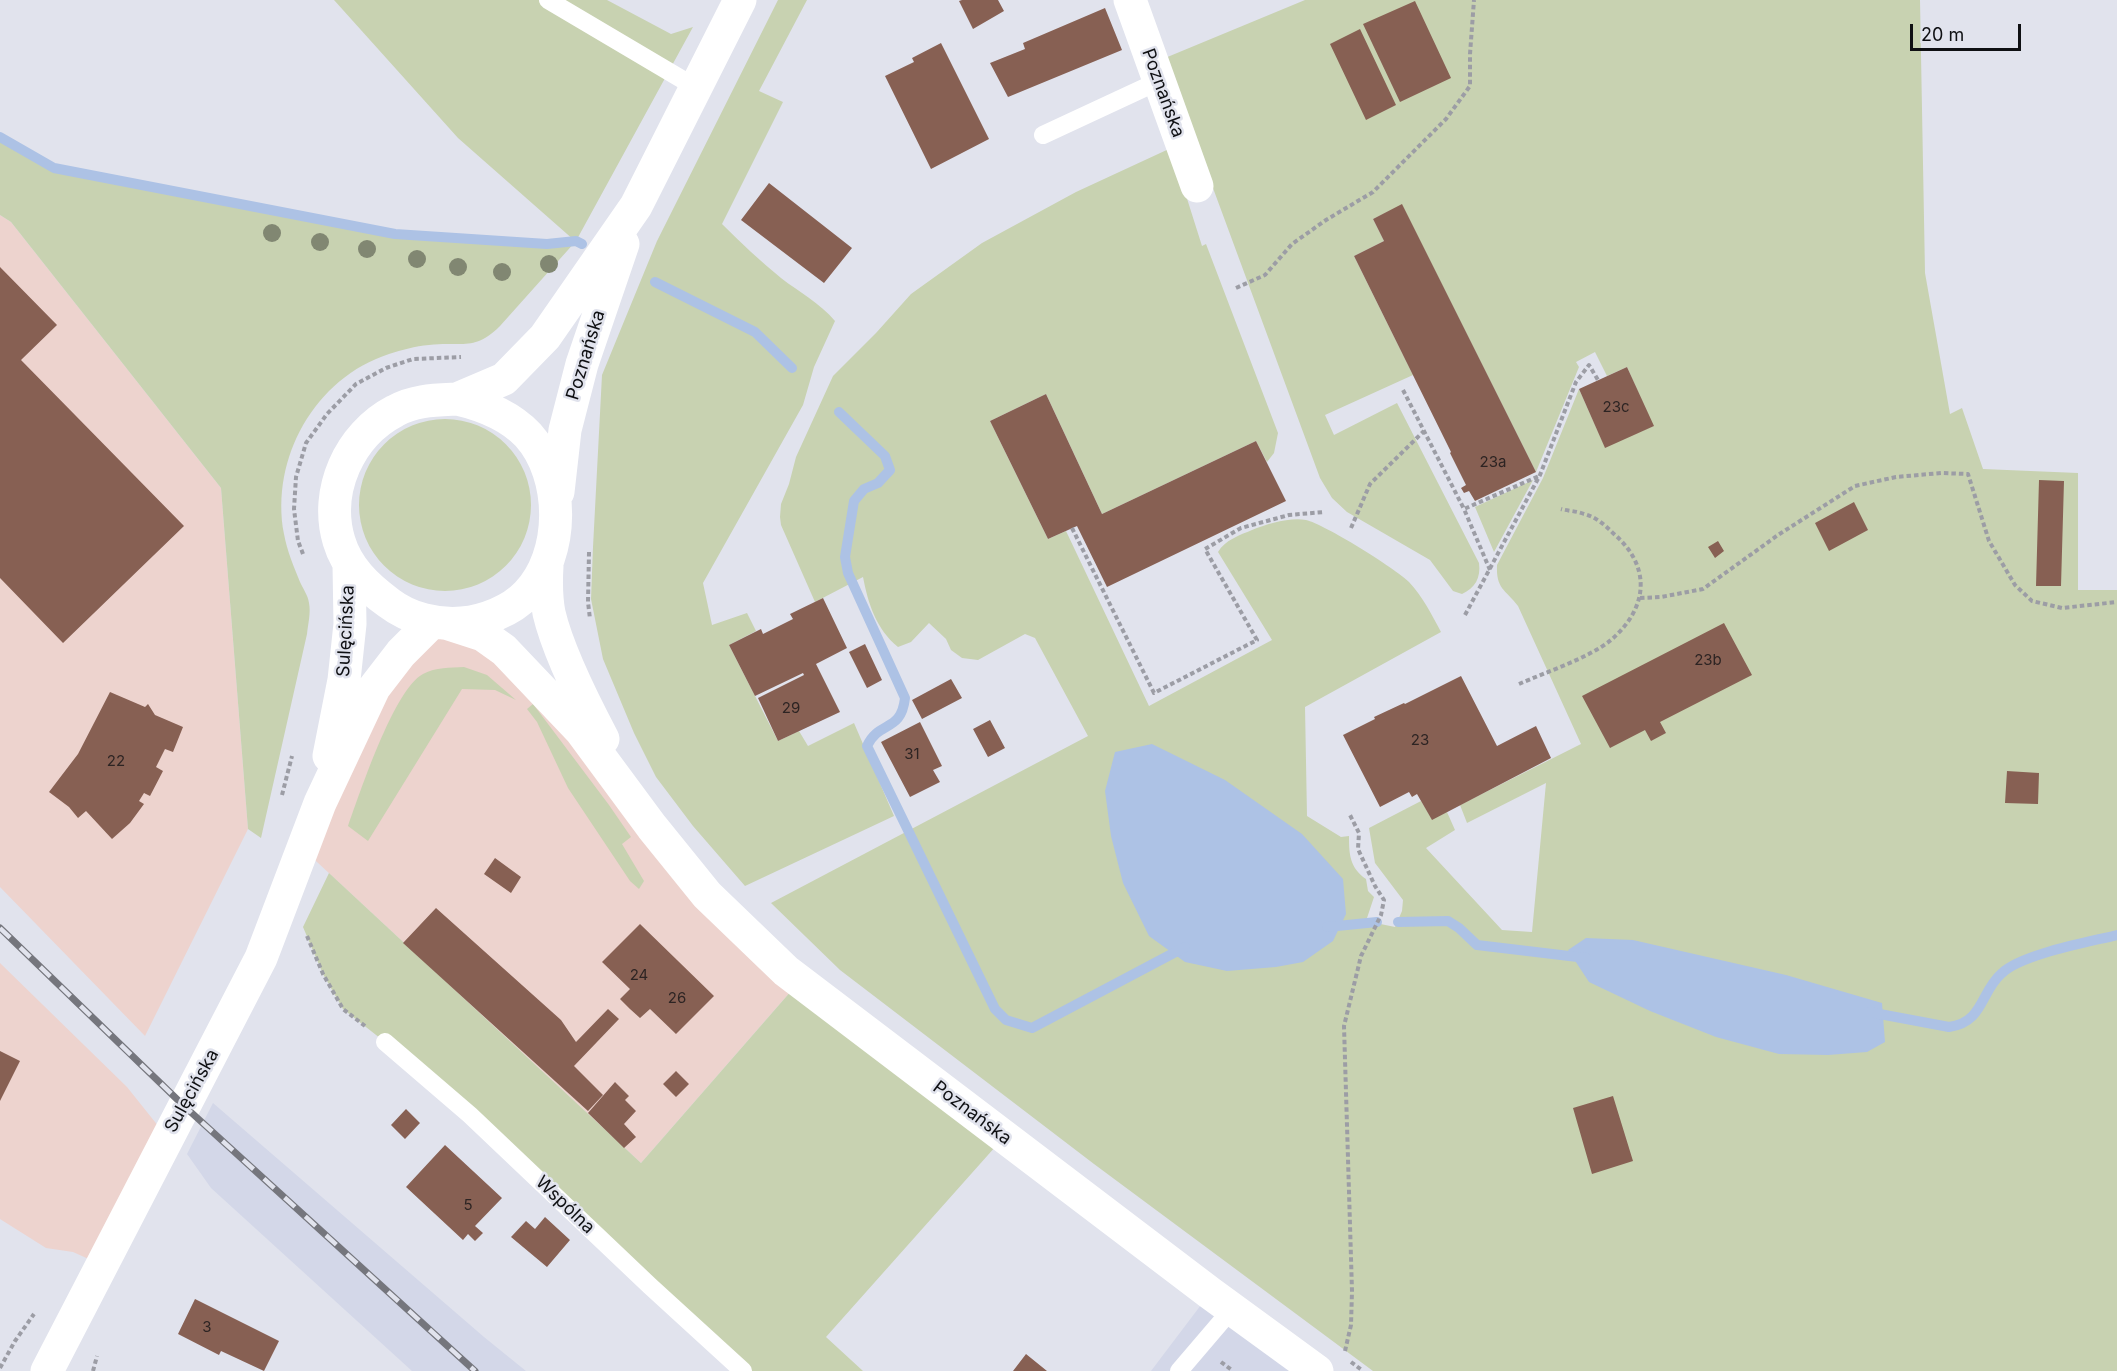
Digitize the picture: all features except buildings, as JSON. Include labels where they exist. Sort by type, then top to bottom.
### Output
[{"type":"main road","name":"Poznańska","points":[[652,827],[589,713],[566,660],[550,614],[546,590],[547,566],[556,509],[564,430],[582,364],[636,206],[740,0]]},
{"type":"main road","name":"Poznańska","points":[[1130,0],[1197,186]]},
{"type":"main road","name":"Poznańska","points":[[457,399],[504,379],[545,337],[636,206]]},
{"type":"main road","points":[[349,565],[342,553],[334,509],[341,469],[356,443],[377,422],[397,410],[425,400],[457,399],[482,405],[513,421],[529,437],[545,462],[553,483],[556,509]]},
{"type":"main road","name":"Poznańska","points":[[349,565],[372,591],[399,611],[483,635],[504,650],[581,731],[652,827],[707,895],[786,971],[1232,1309],[1330,1363]]},
{"type":"main road","name":"Sulęcińska","points":[[320,803],[344,680],[350,624],[349,565]]},
{"type":"main road","points":[[440,623],[476,621],[505,611],[527,595],[547,566]]},
{"type":"main road","name":"Sulęcińska","points":[[47,1371],[261,958],[320,803],[375,688],[401,653],[440,623]]},
{"type":"lane","points":[[548,0],[695,87]]},
{"type":"lane","points":[[1043,135],[1159,81]]},
{"type":"lane","name":"Wspólna","points":[[385,1042],[470,1115],[743,1371]]},
{"type":"lane","points":[[1179,1371],[1232,1309]]},
{"type":"path","points":[[1236,288],[1265,275],[1292,244],[1326,220],[1373,192],[1446,119],[1470,86],[1474,0]]},
{"type":"path","points":[[304,559],[298,541],[294,509],[296,477],[306,443],[327,414],[356,384],[386,368],[413,359],[468,357]]},
{"type":"path","points":[[1465,615],[1540,475],[1576,382],[1589,364],[1598,380]]},
{"type":"path","points":[[1403,390],[1464,509],[1490,570]]},
{"type":"path","points":[[1351,528],[1370,484],[1424,431]]},
{"type":"path","points":[[1640,598],[1661,597],[1703,589],[1778,534],[1855,486],[1896,477],[1941,473],[1968,474],[1989,541],[2015,585],[2032,601],[2062,608],[2117,602]]},
{"type":"path","points":[[1464,509],[1540,475]]},
{"type":"path","points":[[1519,684],[1591,653],[1609,642],[1626,626],[1635,613],[1640,598],[1641,572],[1634,555],[1620,539],[1600,521],[1584,514],[1561,509]]},
{"type":"path","points":[[1072,528],[1154,693],[1257,640],[1204,549],[1241,528],[1289,515],[1324,512]]},
{"type":"path","points":[[281,800],[294,748]]},
{"type":"path","points":[[1330,1363],[1348,1345],[1351,1324],[1344,1026],[1361,956],[1381,915],[1384,900],[1358,849],[1359,833],[1350,815]]},
{"type":"path","points":[[303,927],[322,974],[343,1009],[385,1042]]},
{"type":"path","points":[[0,1368],[35,1312]]},
{"type":"shaded area","points":[[0,215],[11,222],[221,488],[248,829],[145,1036],[0,887]]},
{"type":"shaded area","points":[[432,622],[483,635],[799,982],[641,1163],[303,849],[320,803]]},
{"type":"shaded area","points":[[0,963],[127,1087],[167,1137],[102,1265],[73,1252],[46,1248],[0,1219]]},
{"type":"shaded area","points":[[213,1103],[526,1371],[412,1371],[211,1188],[187,1154]]},
{"type":"shaded area","points":[[1210,1293],[1317,1371],[1151,1371]]},
{"type":"green space","points":[[334,0],[607,0],[671,34],[693,27],[576,241],[500,326],[491,334],[475,342],[414,347],[389,354],[363,366],[339,382],[320,401],[304,424],[292,450],[284,477],[281,505],[285,540],[293,565],[307,595],[310,611],[307,634],[261,838],[248,829],[221,488],[11,222],[0,215],[0,137],[54,168],[395,234],[547,244],[575,241],[458,138]]},
{"type":"green space","points":[[778,0],[807,0],[759,91],[783,102],[722,224],[781,278],[816,303],[835,321],[814,367],[803,405],[703,583],[712,625],[747,613],[756,631],[729,645],[778,741],[799,731],[808,746],[854,723],[894,816],[745,886],[693,826],[656,777],[634,733],[603,659],[591,599],[602,375],[657,241]]},
{"type":"green space","points":[[1305,0],[1920,0],[1925,273],[1950,414],[1962,408],[1983,469],[2078,473],[2078,590],[2117,590],[2117,1371],[1373,1371],[1094,1164],[840,970],[771,903],[1088,736],[1035,638],[1025,634],[978,660],[962,658],[951,650],[946,639],[929,623],[911,642],[898,647],[884,632],[874,615],[863,577],[815,602],[781,525],[781,504],[796,457],[833,376],[911,294],[982,243],[1076,192],[1171,148],[1202,246],[1206,244],[1278,433],[1274,453],[1267,462],[1256,441],[1102,514],[1046,394],[990,421],[1048,539],[1066,531],[1149,706],[1272,640],[1218,552],[1225,544],[1238,536],[1279,522],[1293,519],[1306,520],[1328,529],[1359,547],[1409,582],[1423,600],[1441,632],[1305,707],[1307,816],[1341,837],[1349,836],[1349,849],[1354,866],[1366,879],[1368,891],[1374,897],[1366,921],[1395,927],[1402,911],[1403,900],[1375,863],[1369,828],[1421,801],[1432,819],[1447,812],[1455,830],[1426,848],[1502,930],[1532,932],[1546,783],[1467,823],[1460,805],[1581,744],[1518,606],[1500,584],[1497,565],[1543,478],[1579,389],[1605,447],[1653,426],[1627,367],[1607,376],[1595,352],[1576,362],[1579,367],[1536,472],[1402,205],[1373,219],[1384,241],[1354,256],[1413,375],[1325,415],[1334,435],[1397,403],[1479,563],[1476,582],[1462,594],[1453,591],[1430,560],[1347,512],[1332,498],[1320,478],[1165,58]]},
{"type":"green space","points":[[445,419],[478,426],[506,444],[524,472],[531,505],[524,538],[506,566],[478,584],[445,591],[412,584],[384,566],[366,538],[359,505],[366,472],[384,444],[412,426]]},
{"type":"green space","points":[[1533,480],[1494,552],[1475,507]]},
{"type":"green space","points":[[464,667],[487,675],[516,700],[495,690],[462,689],[368,841],[348,826],[379,743],[401,699],[412,683],[423,674],[438,669]]},
{"type":"green space","points":[[533,704],[631,837],[622,844],[644,881],[639,889],[630,881],[568,788],[537,722],[527,709]]},
{"type":"green space","points":[[329,873],[641,1163],[799,982],[1004,1137],[826,1337],[863,1371],[743,1371],[385,1042],[343,1009],[323,974],[303,927]]},
{"type":"water","points":[[1152,744],[1225,780],[1302,834],[1343,879],[1346,914],[1333,941],[1303,962],[1227,971],[1185,962],[1149,936],[1123,883],[1111,836],[1105,791],[1115,752]]},
{"type":"water","points":[[1586,938],[1633,940],[1786,975],[1882,1003],[1885,1042],[1867,1052],[1828,1055],[1779,1054],[1716,1037],[1650,1011],[1589,982],[1568,950]]},
{"type":"waterway","points":[[0,137],[54,168],[395,234],[547,244],[576,241],[582,244]]},
{"type":"waterway","points":[[655,282],[755,332],[792,368]]},
{"type":"waterway","points":[[839,412],[885,456],[890,470],[878,483],[864,489],[854,501],[845,557],[848,573],[905,698],[899,717],[877,732],[867,746],[995,1009],[1006,1020],[1032,1028],[1185,947]]},
{"type":"waterway","points":[[1398,922],[1448,921],[1477,945],[1586,958]]},
{"type":"waterway","points":[[1327,927],[1377,922]]},
{"type":"waterway","points":[[1869,1012],[1949,1027],[1960,1024],[1975,1013],[1995,981],[2012,966],[2040,954],[2117,935]]},
{"type":"railway","points":[[0,928],[183,1105],[475,1371]]}]
